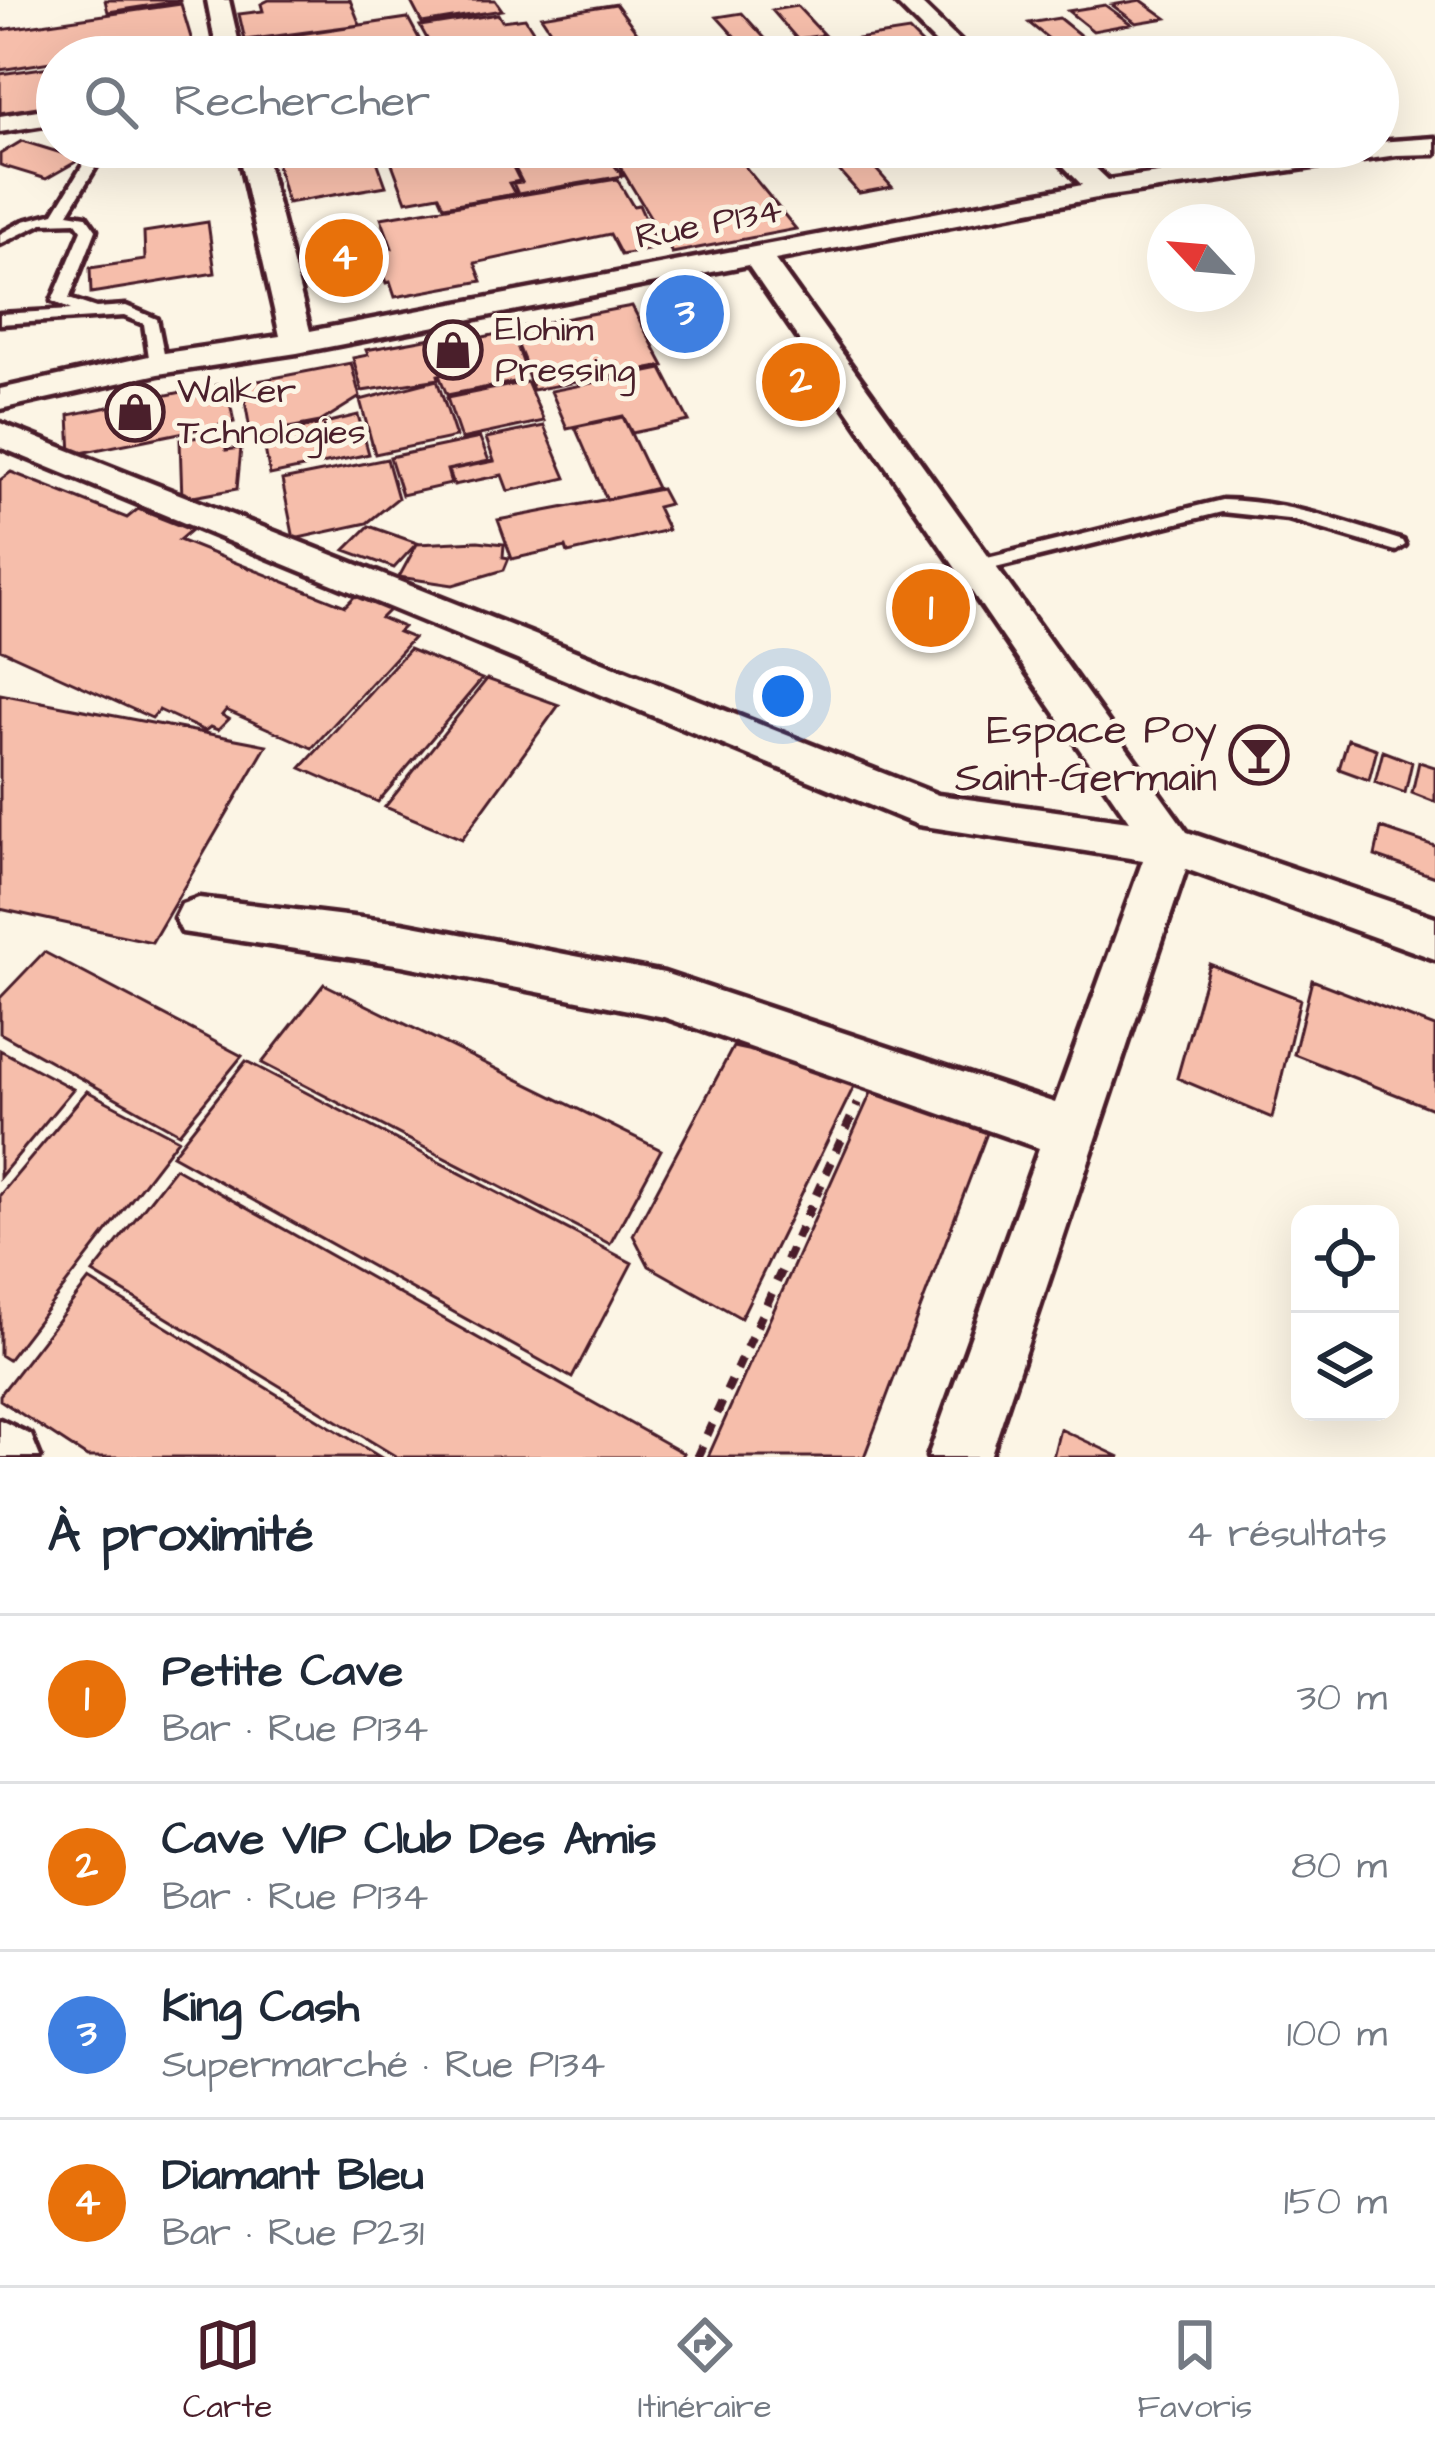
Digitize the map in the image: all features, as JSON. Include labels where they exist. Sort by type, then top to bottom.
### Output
[{"type":"street","points":[[218,0],[226,36]]},
{"type":"street","points":[[904,0],[942,36]]},
{"type":"street","points":[[0,124],[36,118]]},
{"type":"street","name":"Rue P134","points":[[1399,147],[1435,146]]},
{"type":"street","points":[[255,168],[297,343]]},
{"type":"street","points":[[1080,168],[1102,189]]},
{"type":"street","name":"Rue P134","points":[[0,399],[158,364],[297,343],[1102,189],[1250,168]]},
{"type":"street","points":[[756,255],[1171,845]]},
{"type":"street","points":[[0,434],[934,812],[1171,845],[1435,938]]},
{"type":"street","points":[[958,1457],[1171,845]]},
{"type":"street","points":[[199,918],[402,944],[664,995],[1071,1134]]},
{"type":"street","points":[[0,1451],[9,1457]]},
{"type":"lane","points":[[60,214],[88,168]]},
{"type":"lane","points":[[0,240],[30,221],[60,214],[81,219],[89,230],[60,301],[90,311]]},
{"type":"lane","points":[[0,319],[126,310],[152,322],[158,364]]},
{"type":"lane","points":[[975,567],[1222,506],[1265,508],[1396,545]]},
{"type":"path","points":[[697,1457],[875,1066]]},
{"type":"building","points":[[105,0],[180,0],[180,1],[108,12]]},
{"type":"building","points":[[269,0],[350,0],[360,25],[244,36],[239,14],[263,11],[261,4]]},
{"type":"building","points":[[410,0],[495,0],[502,10],[422,23]]},
{"type":"building","points":[[1141,0],[1166,18],[1136,23],[1112,5]]},
{"type":"building","points":[[181,4],[191,36],[36,36],[36,64],[0,70],[0,30]]},
{"type":"building","points":[[616,4],[640,36],[554,36],[541,16]]},
{"type":"building","points":[[1105,5],[1131,24],[1093,31],[1068,11]]},
{"type":"building","points":[[797,6],[824,35],[794,36],[772,10]]},
{"type":"building","points":[[742,13],[763,36],[734,36],[717,17]]},
{"type":"building","points":[[498,14],[502,21],[525,18],[536,36],[425,36],[420,26]]},
{"type":"building","points":[[408,18],[418,36],[286,36]]},
{"type":"building","points":[[1059,18],[1081,36],[1045,36],[1029,23]]},
{"type":"building","points":[[909,31],[914,36],[876,36]]},
{"type":"building","points":[[36,69],[36,117],[0,123],[0,74]]},
{"type":"building","points":[[22,141],[36,145],[36,168],[65,168],[46,179],[0,165],[0,154]]},
{"type":"building","points":[[278,168],[380,168],[386,186],[287,203]]},
{"type":"building","points":[[394,168],[514,168],[520,181],[509,183],[515,194],[444,206],[439,195],[406,201]]},
{"type":"building","points":[[515,168],[617,168],[623,176],[518,194],[513,183],[522,182]]},
{"type":"building","points":[[621,168],[746,168],[796,229],[672,253]]},
{"type":"building","points":[[837,168],[875,168],[892,187],[859,193]]},
{"type":"building","points":[[617,179],[633,206],[639,205],[658,248],[621,255],[610,234],[475,263],[482,281],[395,297],[390,282],[386,283],[375,251],[392,248],[381,218]]},
{"type":"building","points":[[208,222],[215,273],[91,293],[90,268],[145,260],[144,232]]},
{"type":"building","points":[[357,244],[363,262],[335,266],[330,248]]},
{"type":"building","points":[[632,306],[664,366],[533,390],[511,329]]},
{"type":"building","points":[[512,331],[528,370],[517,372],[520,381],[447,395],[439,375],[477,362],[468,340]]},
{"type":"building","points":[[464,332],[475,362],[453,366],[455,371],[438,375],[439,379],[362,391],[353,358],[368,355],[366,350]]},
{"type":"building","points":[[351,363],[360,397],[320,422],[251,435],[242,384]]},
{"type":"building","points":[[662,369],[689,421],[632,433],[623,416],[567,428],[551,391]]},
{"type":"building","points":[[437,380],[456,437],[375,454],[360,400]]},
{"type":"building","points":[[527,382],[544,421],[461,439],[447,398]]},
{"type":"building","points":[[226,383],[234,422],[71,455],[69,415]]},
{"type":"building","points":[[358,415],[369,454],[270,475],[263,438]]},
{"type":"building","points":[[623,417],[657,488],[607,500],[575,427]]},
{"type":"building","points":[[544,426],[566,478],[508,491],[502,475],[454,485],[449,470],[494,461],[486,438]]},
{"type":"building","points":[[225,433],[226,450],[241,448],[237,489],[182,499],[180,440]]},
{"type":"building","points":[[480,438],[489,461],[447,470],[451,484],[402,495],[390,457]]},
{"type":"building","points":[[387,459],[398,498],[367,523],[294,539],[282,480]]},
{"type":"building","points":[[11,472],[127,518],[138,509],[191,530],[179,540],[345,606],[358,593],[392,607],[381,618],[403,627],[398,632],[413,638],[312,748],[226,710],[222,715],[229,719],[218,730],[210,727],[205,731],[159,710],[152,718],[0,649],[0,480]]},
{"type":"building","points":[[661,489],[669,504],[657,507],[668,530],[568,553],[566,547],[512,559],[498,520]]},
{"type":"building","points":[[369,526],[417,543],[394,568],[345,550]]},
{"type":"building","points":[[417,544],[504,544],[503,557],[509,558],[504,570],[453,585],[399,577]]},
{"type":"building","points":[[409,649],[482,679],[378,802],[301,768]]},
{"type":"building","points":[[487,679],[559,705],[462,839],[385,807]]},
{"type":"building","points":[[0,694],[267,745],[152,942],[0,909]]},
{"type":"building","points":[[1348,739],[1377,749],[1369,780],[1339,769]]},
{"type":"building","points":[[1383,751],[1412,762],[1405,793],[1375,782]]},
{"type":"building","points":[[1419,762],[1435,767],[1435,802],[1412,793]]},
{"type":"building","points":[[1381,828],[1435,846],[1435,877],[1375,856]]},
{"type":"building","points":[[44,952],[242,1056],[179,1133],[0,1033],[0,998]]},
{"type":"building","points":[[1209,964],[1300,999],[1272,1118],[1177,1078]]},
{"type":"building","points":[[1312,980],[1435,1027],[1435,1110],[1294,1054]]},
{"type":"building","points":[[324,984],[661,1150],[610,1244],[262,1063]]},
{"type":"building","points":[[733,1047],[860,1074],[741,1318],[649,1266],[633,1235]]},
{"type":"building","points":[[0,1050],[73,1089],[0,1177]]},
{"type":"building","points":[[246,1061],[632,1263],[572,1378],[172,1155]]},
{"type":"building","points":[[875,1084],[987,1133],[864,1457],[708,1457]]},
{"type":"building","points":[[87,1091],[178,1139],[8,1360],[0,1355],[0,1195]]},
{"type":"building","points":[[175,1168],[683,1453],[681,1457],[397,1457],[93,1273]]},
{"type":"building","points":[[89,1280],[380,1457],[87,1457],[0,1400],[0,1395]]},
{"type":"building","points":[[1060,1429],[1120,1457],[1053,1457]]},
{"type":"place","name":"Diamant Bleu","points":[[344,258]]},
{"type":"place","name":"King Cash","points":[[685,314]]},
{"type":"place","name":"Elohim Pressing","points":[[453,350]]},
{"type":"place","name":"Cave VIP Club Des Amis","points":[[801,382]]},
{"type":"place","name":"Walker Tchnologies","points":[[135,412]]},
{"type":"place","name":"Petite Cave","points":[[931,608]]},
{"type":"place","name":"Espace Poy Saint-Germain","points":[[1259,755]]}]
